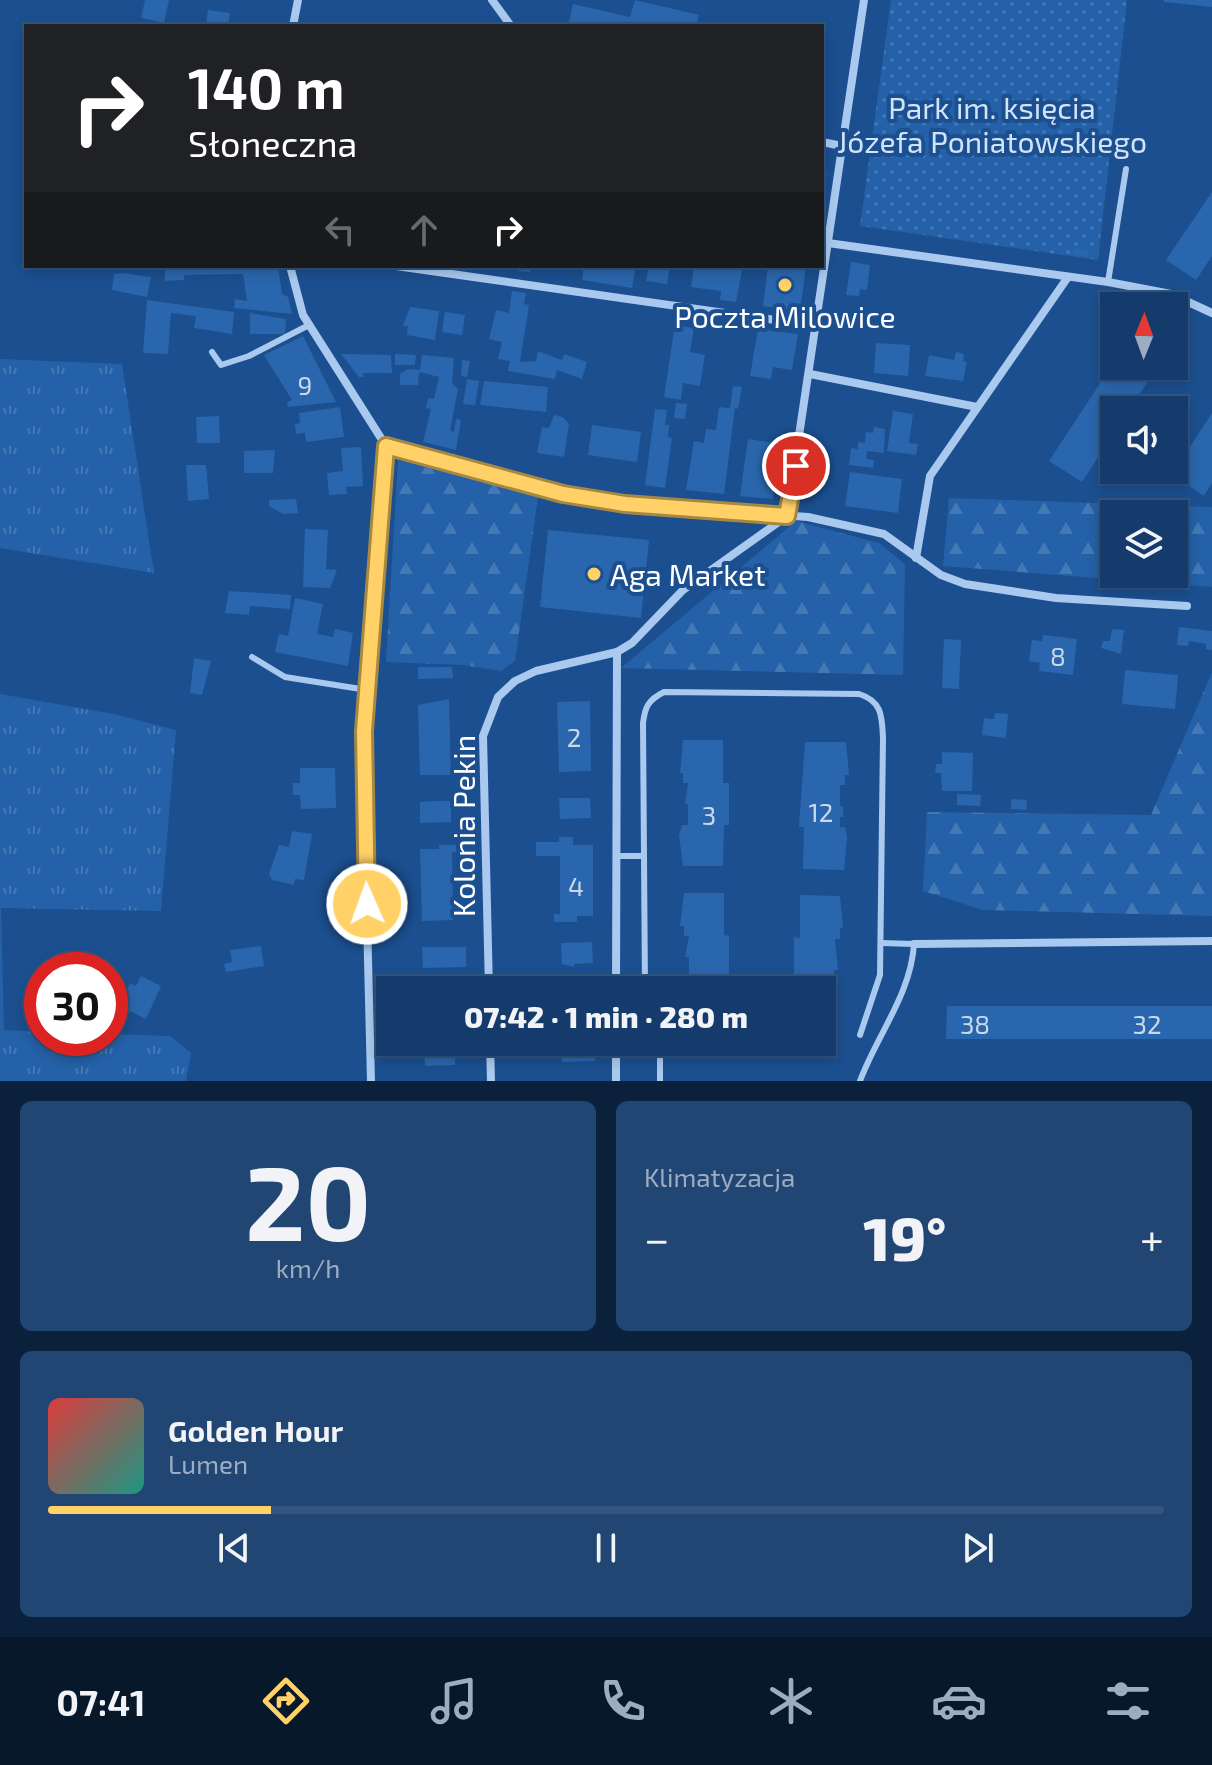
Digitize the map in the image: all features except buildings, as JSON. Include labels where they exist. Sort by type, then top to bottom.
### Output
[{"type":"street","points":[[293,24],[298,0]]},
{"type":"street","points":[[492,0],[510,24]]},
{"type":"street","points":[[787,516],[864,0]]},
{"type":"street","points":[[824,142],[842,146]]},
{"type":"street","points":[[828,243],[1108,282],[1171,294],[1212,313]]},
{"type":"street","points":[[291,268],[303,315],[386,446],[363,756],[371,1081]]},
{"type":"street","points":[[410,268],[817,326]]},
{"type":"street","points":[[916,558],[930,476],[1068,277]]},
{"type":"street","points":[[810,374],[977,407]]},
{"type":"street","points":[[386,446],[563,494],[625,504],[787,516],[884,534],[941,575],[965,584],[1056,598],[1187,606]]},
{"type":"street","name":"Kolonia Pekin","points":[[489,976],[483,736],[488,716],[498,697],[515,681],[536,671],[617,652],[648,630],[683,590],[787,516]]},
{"type":"street","points":[[616,976],[617,652]]},
{"type":"street","points":[[914,944],[1212,941]]},
{"type":"street","points":[[490,1056],[491,1081]]},
{"type":"street","points":[[616,1056],[616,1081]]},
{"type":"lane","points":[[1108,282],[1126,169]]},
{"type":"lane","points":[[212,352],[221,365],[249,356],[309,325]]},
{"type":"lane","points":[[252,657],[285,677],[367,690]]},
{"type":"lane","points":[[645,976],[643,723],[651,698],[664,692],[859,694],[871,698],[882,717],[880,975],[860,1035]]},
{"type":"lane","points":[[616,856],[644,856]]},
{"type":"lane","points":[[860,1081],[897,1005],[913,961],[914,944],[882,943]]},
{"type":"lane","points":[[660,1056],[660,1081]]},
{"type":"green space","name":"Park im. księcia Józefa Poniatowskiego","points":[[891,0],[1127,0],[1098,260],[860,226]]},
{"type":"green space","points":[[0,359],[122,364],[154,573],[0,548]]},
{"type":"green space","points":[[398,460],[538,497],[515,661],[501,671],[463,665],[386,662]]},
{"type":"green space","points":[[949,498],[1100,503],[1100,578],[943,566]]},
{"type":"green space","points":[[1188,506],[1212,507],[1212,587],[1188,585]]},
{"type":"green space","points":[[796,521],[879,543],[905,564],[903,675],[621,668]]},
{"type":"green space","points":[[1212,672],[1212,916],[983,910],[923,891],[927,812],[1151,815]]},
{"type":"green space","points":[[0,694],[114,714],[176,730],[161,911],[1,908],[4,1030],[24,1031],[24,1056],[128,1056],[128,1035],[170,1036],[191,1053],[186,1081],[0,1081]]},
{"type":"place","name":"Poczta Milowice","points":[[785,285]]},
{"type":"place","name":"Aga Market","points":[[594,574]]},
{"type":"route","points":[[367,904],[363,756],[365,706],[373,644],[386,446],[563,494],[625,504],[787,516],[796,466]]}]
